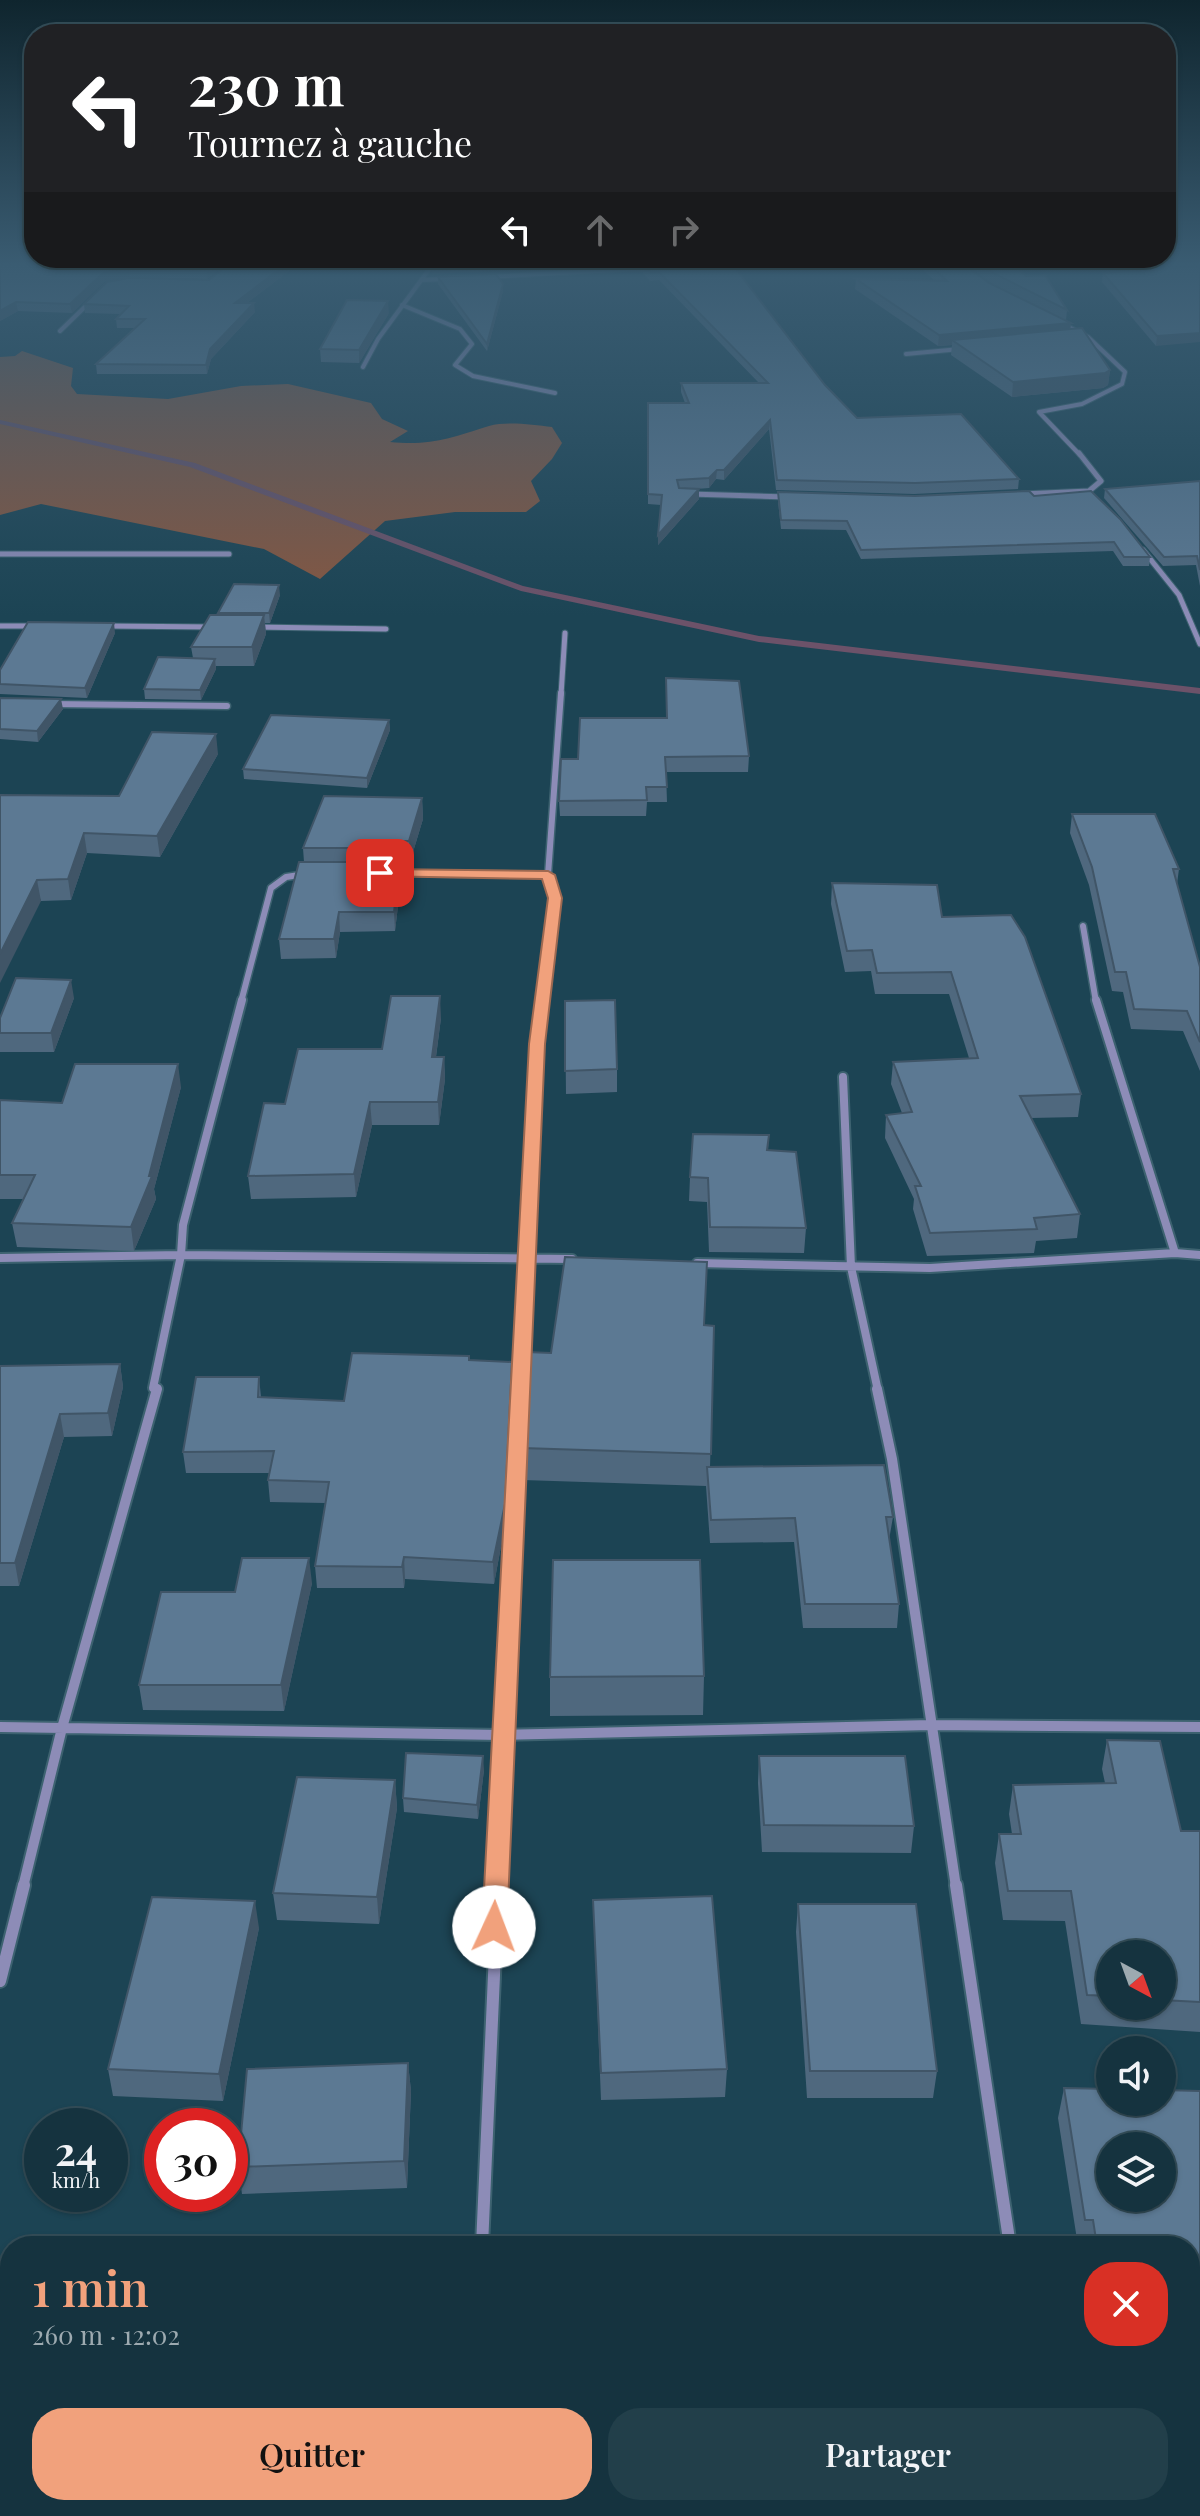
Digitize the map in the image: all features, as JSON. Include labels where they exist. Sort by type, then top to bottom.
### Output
[{"type":"street","points":[[499,381],[555,393]]},
{"type":"street","points":[[1015,494],[1089,491],[1101,481],[1096,471],[1060,438],[1039,412],[1082,404],[1123,381]]},
{"type":"street","points":[[1089,491],[1100,502]]},
{"type":"street","points":[[681,493],[797,497]]},
{"type":"street","points":[[1141,547],[1179,595],[1200,644]]},
{"type":"street","points":[[0,554],[229,554]]},
{"type":"street","points":[[0,626],[46,626]]},
{"type":"street","points":[[91,626],[229,627]]},
{"type":"street","points":[[244,627],[386,629]]},
{"type":"street","points":[[482,2236],[525,1258],[532,1195],[537,1044],[555,898],[548,875],[565,633]]},
{"type":"street","points":[[42,703],[227,706]]},
{"type":"street","points":[[382,873],[548,875]]},
{"type":"street","points":[[0,1981],[62,1728],[157,1388],[153,1388],[181,1255],[183,1225],[271,888],[286,877],[310,874]]},
{"type":"street","points":[[1083,926],[1094,994],[1175,1253]]},
{"type":"street","points":[[843,1077],[851,1267],[892,1459],[1008,2236]]},
{"type":"street","points":[[680,1262],[930,1268],[1175,1253],[1200,1255]]},
{"type":"street","points":[[0,1258],[181,1255],[587,1260]]},
{"type":"street","points":[[0,1727],[502,1735],[931,1725],[1200,1727]]},
{"type":"shaded area","points":[[0,381],[72,381],[77,394],[168,399],[241,386],[288,384],[371,403],[382,419],[408,431],[390,442],[429,442],[489,426],[512,424],[552,427],[562,443],[531,481],[540,501],[526,512],[455,512],[385,521],[320,579],[264,549],[41,504],[0,515]]},
{"type":"building","points":[[822,381],[857,418],[961,414],[1019,479],[915,483],[777,480],[770,420],[724,470],[717,470],[709,478],[677,480],[679,488],[699,489],[658,535],[662,495],[648,494],[648,403],[689,403],[681,383]]},
{"type":"building","points":[[1200,481],[1200,570],[1197,556],[1164,557],[1105,489]]},
{"type":"building","points":[[1029,491],[1034,496],[1091,491],[1120,519],[1150,557],[1124,557],[1114,542],[861,550],[847,521],[781,520],[778,492],[915,496]]},
{"type":"building","points":[[234,584],[279,585],[269,613],[218,613]]},
{"type":"building","points":[[210,615],[264,615],[252,647],[191,647]]},
{"type":"building","points":[[28,622],[114,623],[85,688],[0,684],[0,670]]},
{"type":"building","points":[[158,657],[215,659],[200,690],[144,689]]},
{"type":"building","points":[[666,678],[739,681],[749,756],[665,757],[667,787],[646,787],[647,800],[559,801],[561,759],[578,759],[580,718],[667,718]]},
{"type":"building","points":[[0,698],[61,699],[37,731],[0,729]]},
{"type":"building","points":[[271,715],[389,720],[367,778],[243,769]]},
{"type":"building","points":[[152,732],[216,734],[157,836],[84,833],[68,879],[37,880],[0,954],[0,795],[119,796]]},
{"type":"building","points":[[324,796],[422,798],[409,841],[403,841],[402,848],[303,848]]},
{"type":"building","points":[[1072,814],[1155,814],[1179,869],[1173,869],[1200,967],[1200,1042],[1187,1011],[1134,1009],[1126,972],[1115,972],[1092,867]]},
{"type":"building","points":[[299,862],[400,862],[394,912],[339,912],[334,939],[279,939]]},
{"type":"building","points":[[832,883],[937,885],[942,917],[1011,915],[1025,937],[1081,1094],[1020,1096],[1080,1214],[1034,1218],[1037,1229],[930,1233],[915,1186],[921,1186],[886,1115],[912,1112],[893,1062],[978,1058],[951,972],[877,973],[872,950],[847,951]]},
{"type":"building","points":[[16,978],[71,980],[51,1033],[0,1033],[0,1018]]},
{"type":"building","points":[[391,996],[440,996],[432,1057],[444,1057],[438,1102],[370,1102],[354,1174],[248,1176],[264,1103],[285,1104],[298,1049],[382,1049]]},
{"type":"building","points":[[615,1000],[617,1069],[565,1071],[565,1001]]},
{"type":"building","points":[[75,1064],[178,1064],[149,1176],[152,1176],[131,1227],[12,1223],[35,1175],[0,1175],[0,1100],[62,1103]]},
{"type":"building","points":[[693,1134],[769,1135],[767,1150],[796,1152],[806,1228],[710,1227],[708,1178],[690,1177]]},
{"type":"building","points":[[565,1257],[707,1262],[704,1325],[714,1326],[711,1454],[522,1448],[526,1352],[551,1353]]},
{"type":"building","points":[[352,1353],[469,1356],[469,1360],[512,1362],[505,1504],[493,1562],[404,1557],[402,1567],[315,1566],[329,1482],[268,1480],[274,1451],[183,1452],[196,1377],[259,1377],[258,1397],[344,1401]]},
{"type":"building","points":[[120,1364],[108,1413],[60,1414],[15,1563],[0,1563],[0,1366]]},
{"type":"building","points":[[884,1465],[893,1517],[886,1517],[899,1604],[805,1604],[795,1518],[711,1520],[707,1467]]},
{"type":"building","points":[[242,1558],[309,1558],[281,1685],[139,1685],[161,1592],[235,1592]]},
{"type":"building","points":[[553,1560],[700,1560],[704,1676],[550,1677]]},
{"type":"building","points":[[1107,1740],[1160,1741],[1181,1831],[1200,1831],[1200,2002],[1176,2001],[1176,1940],[1096,1940],[1096,1995],[1087,1995],[1071,1891],[1008,1891],[999,1834],[1021,1834],[1013,1785],[1116,1783]]},
{"type":"building","points":[[406,1753],[483,1756],[477,1805],[403,1798]]},
{"type":"building","points":[[759,1756],[905,1756],[914,1826],[764,1825]]},
{"type":"building","points":[[297,1777],[395,1780],[377,1897],[273,1893]]},
{"type":"building","points":[[712,1896],[727,2069],[601,2073],[593,1900]]},
{"type":"building","points":[[152,1897],[255,1901],[219,2074],[108,2069]]},
{"type":"building","points":[[798,1904],[916,1904],[937,2071],[810,2071]]},
{"type":"building","points":[[408,2063],[404,2161],[248,2167],[248,2108],[243,2108],[247,2069]]},
{"type":"building","points":[[1064,2088],[1096,2089],[1096,2116],[1176,2116],[1176,2090],[1200,2091],[1200,2236],[1095,2236],[1093,2220],[1085,2220]]},
{"type":"waterway","points":[[0,422],[192,465],[521,588],[759,639],[1200,691]]},
{"type":"route","points":[[380,873],[548,875],[555,898],[537,1044],[494,1927]]}]
